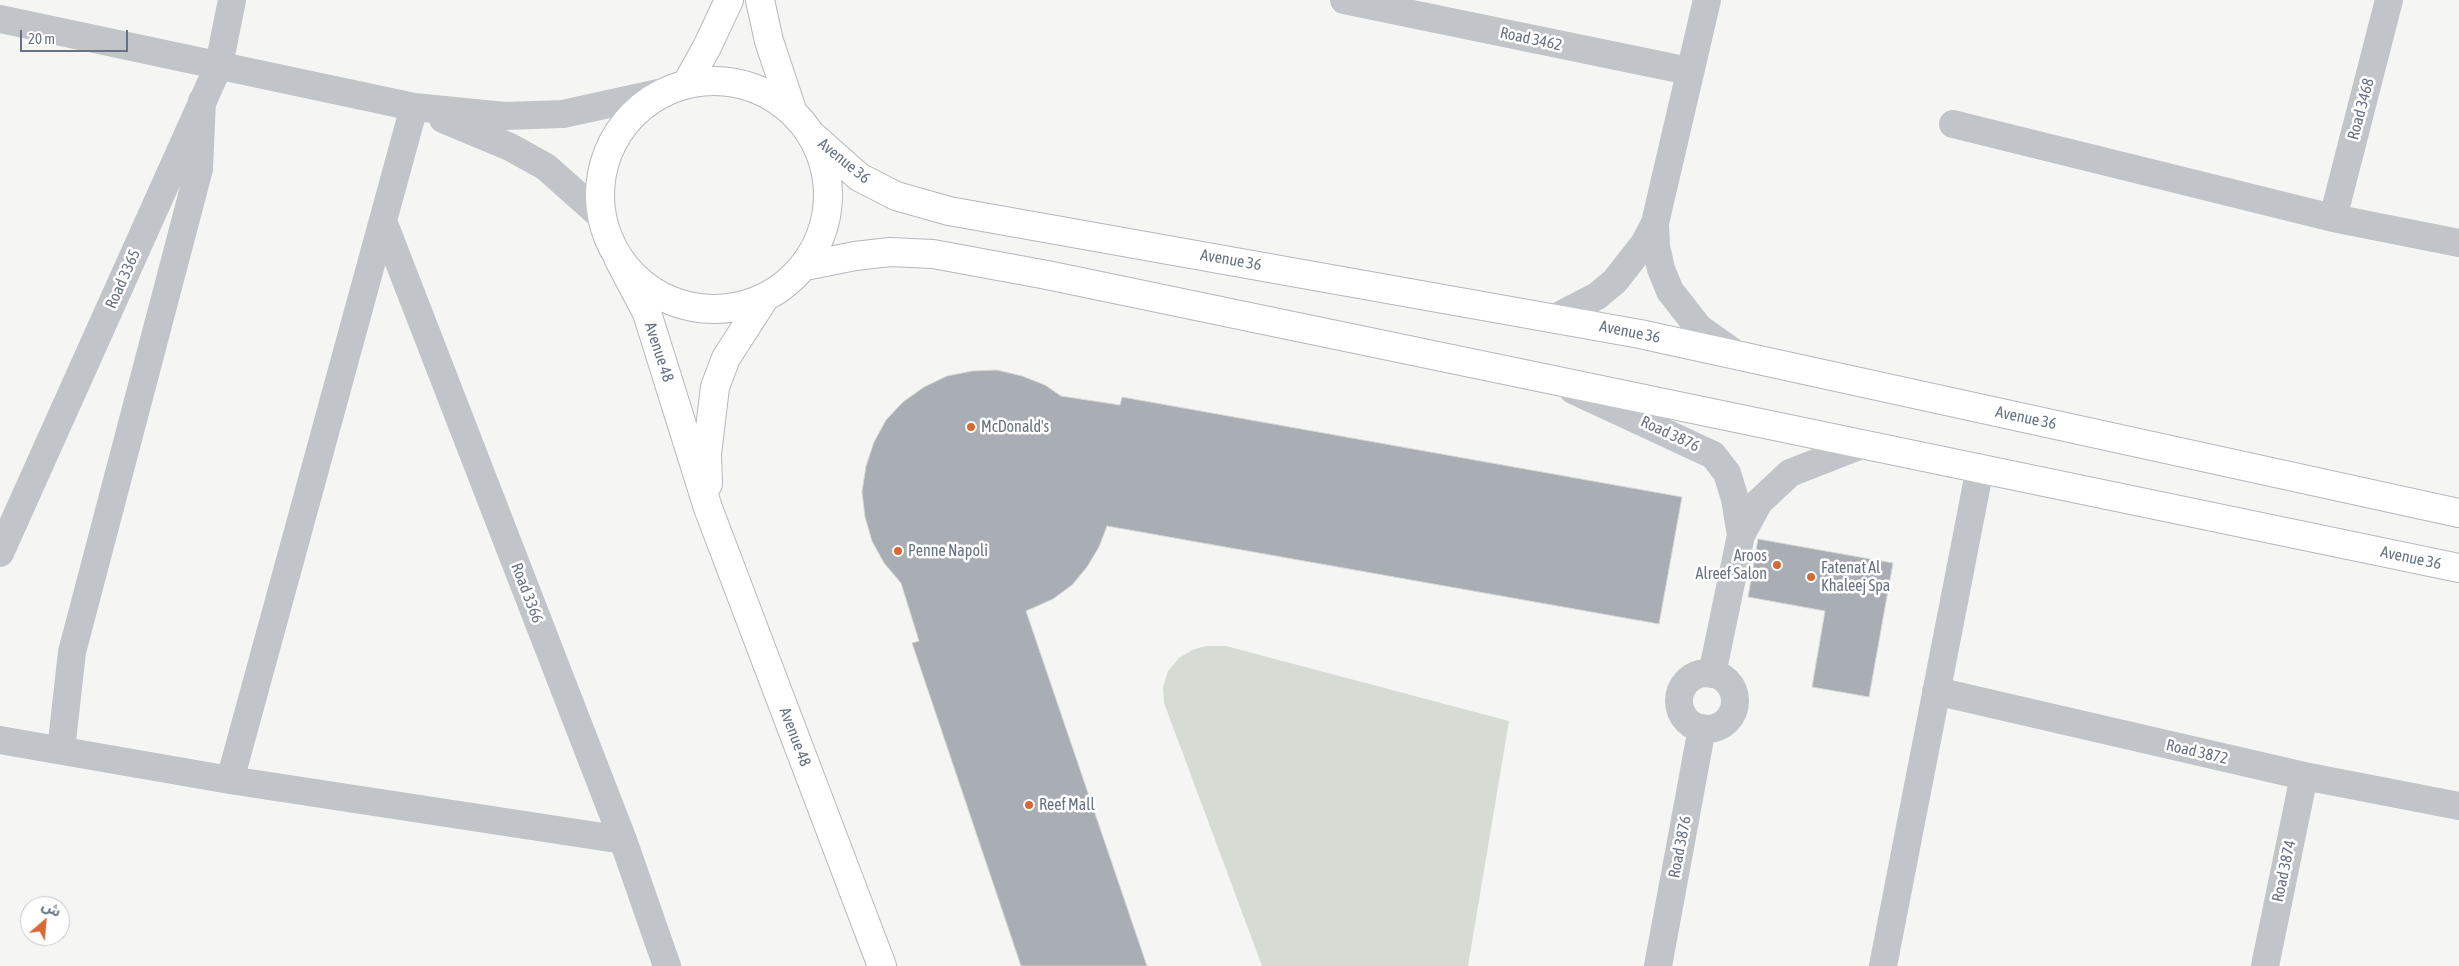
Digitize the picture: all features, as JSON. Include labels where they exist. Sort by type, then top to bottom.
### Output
[{"type":"street","name":"Road 3365","points":[[0,553],[219,65],[232,0]]},
{"type":"street","points":[[675,88],[708,47],[729,0]]},
{"type":"street","points":[[760,0],[769,41],[792,110]]},
{"type":"street","name":"Road 3462","points":[[1344,0],[1374,3],[1689,72]]},
{"type":"street","points":[[1707,0],[1655,223],[1656,246],[1670,291],[1699,328],[1737,355]]},
{"type":"street","name":"Road 3468","points":[[2333,218],[2389,0]]},
{"type":"street","points":[[0,19],[414,107],[505,116],[563,114],[715,80],[743,84],[769,94],[792,110],[814,137],[826,169],[829,203],[822,237],[805,266],[786,285],[764,299],[732,309],[700,309],[668,300],[640,282],[618,258]]},
{"type":"street","name":"Avenue 48","points":[[675,88],[632,114],[611,144],[600,179],[601,216],[608,238],[650,322],[708,508],[882,966]]},
{"type":"street","points":[[61,750],[72,652],[199,169],[202,101]]},
{"type":"street","points":[[414,107],[510,147],[546,167],[601,216]]},
{"type":"street","points":[[230,780],[414,107]]},
{"type":"street","points":[[1953,124],[2333,218],[2459,243]]},
{"type":"street","name":"Avenue 36","points":[[814,137],[858,177],[896,196],[949,211],[1640,334],[2459,513]]},
{"type":"street","name":"Road 3366","points":[[383,221],[623,840],[667,966]]},
{"type":"street","points":[[1555,318],[1597,296],[1615,281],[1640,251],[1655,223]]},
{"type":"street","name":"Avenue 36","points":[[805,266],[855,256],[890,252],[933,254],[1047,275],[1548,378],[2459,568]]},
{"type":"street","name":"Avenue 48","points":[[708,508],[707,454],[715,387],[726,358],[764,299]]},
{"type":"street","name":"Road 3876","points":[[1548,378],[1713,455],[1726,473],[1735,499],[1741,535]]},
{"type":"street","name":"Road 3876","points":[[1712,674],[1741,535],[1759,502],[1790,473],[1864,444]]},
{"type":"street","points":[[1883,966],[1980,468]]},
{"type":"street","points":[[1712,674],[1721,676],[1728,682],[1735,699],[1734,708],[1730,717],[1715,728],[1702,728],[1690,722],[1684,716],[1680,698],[1682,690],[1693,676],[1712,674]]},
{"type":"street","name":"Road 3872","points":[[1936,692],[2304,776],[2459,806]]},
{"type":"street","name":"Road 3876","points":[[1658,966],[1702,728]]},
{"type":"street","points":[[0,740],[230,780],[623,840]]},
{"type":"street","name":"Road 3874","points":[[2265,966],[2304,776]]},
{"type":"shaded area","points":[[1206,646],[1226,646],[1509,721],[1468,966],[1262,966],[1164,703],[1163,687],[1168,671],[1179,658],[1192,650]]},
{"type":"building","name":"Reef Mall","points":[[997,370],[1022,376],[1045,385],[1061,396],[1120,405],[1122,397],[1682,497],[1659,624],[1107,526],[1099,547],[1087,567],[1072,585],[1053,599],[1026,611],[1147,966],[1021,966],[912,643],[919,641],[901,583],[884,563],[872,541],[865,517],[862,492],[866,466],[874,442],[886,420],[903,402],[924,387],[947,376],[972,371]]},
{"type":"building","points":[[1758,539],[1893,563],[1869,697],[1812,687],[1825,611],[1748,597]]},
{"type":"place","name":"McDonald's","points":[[971,427]]},
{"type":"place","name":"Penne Napoli","points":[[898,551]]},
{"type":"place","name":"Aroos Alreef Salon","points":[[1777,565]]},
{"type":"place","name":"Fatenat Al Khaleej Spa","points":[[1811,577]]},
{"type":"place","name":"Reef Mall","points":[[1029,805]]}]
